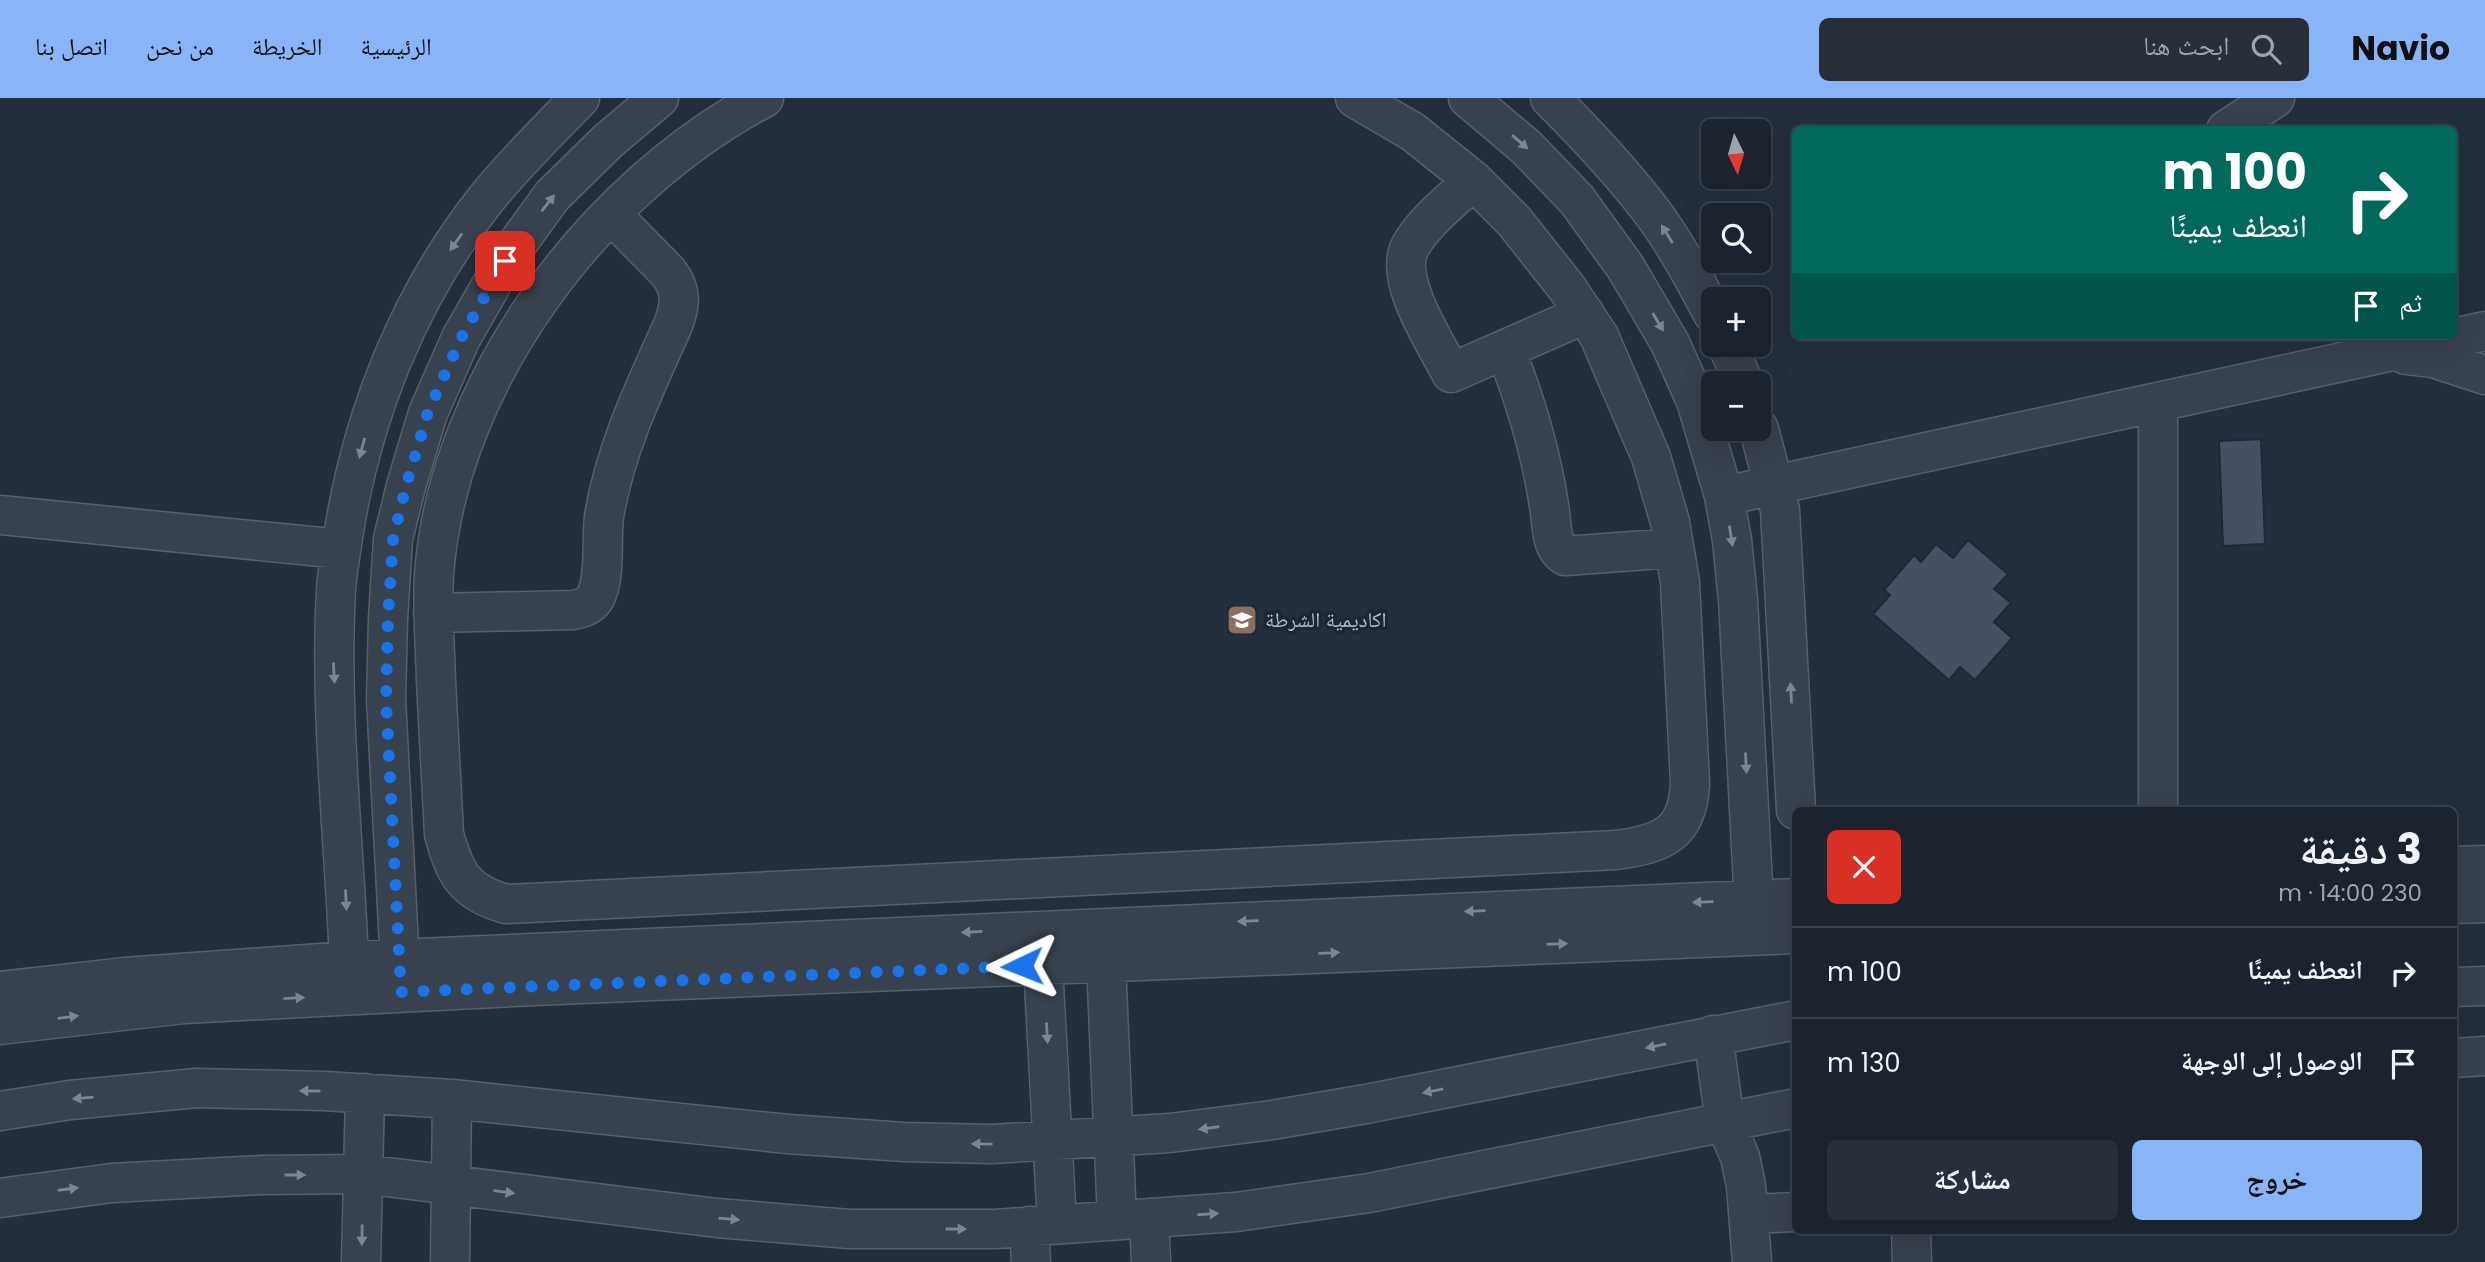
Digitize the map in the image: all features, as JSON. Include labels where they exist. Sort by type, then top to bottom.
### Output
[{"type":"street","points":[[400,975],[386,699],[393,539],[406,486],[428,412],[461,338],[505,261],[552,197],[595,154],[659,98]]},
{"type":"street","points":[[764,98],[741,110],[671,159],[611,214],[553,281],[517,331],[480,403],[457,461],[442,524],[434,574],[433,613],[444,834],[453,865],[468,887],[485,898],[506,904],[1616,850],[1645,846],[1665,837],[1678,827],[1689,801],[1690,783],[1680,582],[1670,522],[1651,457],[1599,335],[1514,221],[1474,180],[1413,132],[1355,98]]},
{"type":"street","points":[[1549,98],[1617,169],[1658,221],[1701,291]]},
{"type":"street","points":[[2232,126],[2275,98]]},
{"type":"street","points":[[1477,101],[1577,200],[1626,268],[1670,343],[1696,401],[1724,496],[1732,540],[1738,600],[1754,918]]},
{"type":"street","points":[[350,978],[334,663],[336,586],[348,508],[375,405],[383,379],[419,302],[452,247],[486,199],[561,105],[595,154]]},
{"type":"street","points":[[1474,180],[1420,233],[1409,250],[1406,270],[1410,292],[1451,373],[1585,314]]},
{"type":"street","points":[[433,613],[573,610],[586,607],[595,599],[599,586],[603,527],[612,479],[623,442],[679,310],[680,297],[676,282],[668,272],[611,214]]},
{"type":"street","points":[[2457,336],[2481,330]]},
{"type":"street","points":[[1724,496],[2437,340]]},
{"type":"street","points":[[1505,349],[1525,400],[1558,552],[1564,556],[1674,548]]},
{"type":"street","points":[[2385,352],[2433,358],[2485,375]]},
{"type":"street","points":[[2158,402],[2158,807]]},
{"type":"street","points":[[1762,441],[1780,510],[1785,559],[1796,807]]},
{"type":"street","points":[[0,515],[341,549]]},
{"type":"street","points":[[2457,866],[2485,865]]},
{"type":"street","points":[[1132,874],[1113,1136],[1133,1219],[1151,1262]]},
{"type":"street","points":[[1016,879],[1053,1140],[1039,1237]]},
{"type":"street","points":[[0,991],[125,976],[350,978],[1126,950],[1754,918],[1792,900]]},
{"type":"street","points":[[2457,904],[2485,902]]},
{"type":"street","points":[[1754,918],[1792,932]]},
{"type":"street","points":[[0,1025],[184,1004],[350,978]]},
{"type":"street","points":[[2457,987],[2485,986]]},
{"type":"street","points":[[0,1111],[70,1100],[197,1088],[365,1093],[452,1099],[788,1134],[904,1142],[992,1144],[1170,1133],[1353,1106],[1792,1021]]},
{"type":"street","points":[[1713,1035],[1725,1122],[1740,1157],[1752,1262]]},
{"type":"street","points":[[2457,1058],[2485,1056]]},
{"type":"street","points":[[361,1262],[365,1093]]},
{"type":"street","points":[[450,1262],[452,1099]]},
{"type":"street","points":[[0,1198],[112,1183],[262,1175],[363,1174],[718,1218],[849,1229],[1039,1237],[1133,1219],[1236,1212],[1369,1193],[1792,1109]]},
{"type":"street","points":[[1748,1214],[1792,1212]]},
{"type":"street","points":[[1911,1234],[1912,1262]]},
{"type":"building","points":[[2261,439],[2265,544],[2223,546],[2219,441]]},
{"type":"building","points":[[1968,540],[2008,574],[1994,589],[2011,603],[1994,622],[2012,638],[1975,680],[1960,667],[1949,680],[1873,614],[1890,595],[1884,590],[1914,555],[1921,562],[1936,544],[1953,558]]},
{"type":"place","name":"اكاديمية الشرطة","points":[[1242,620]]},
{"type":"route","points":[[505,261],[461,338],[428,412],[393,539],[386,699],[401,992],[1022,966]]}]
